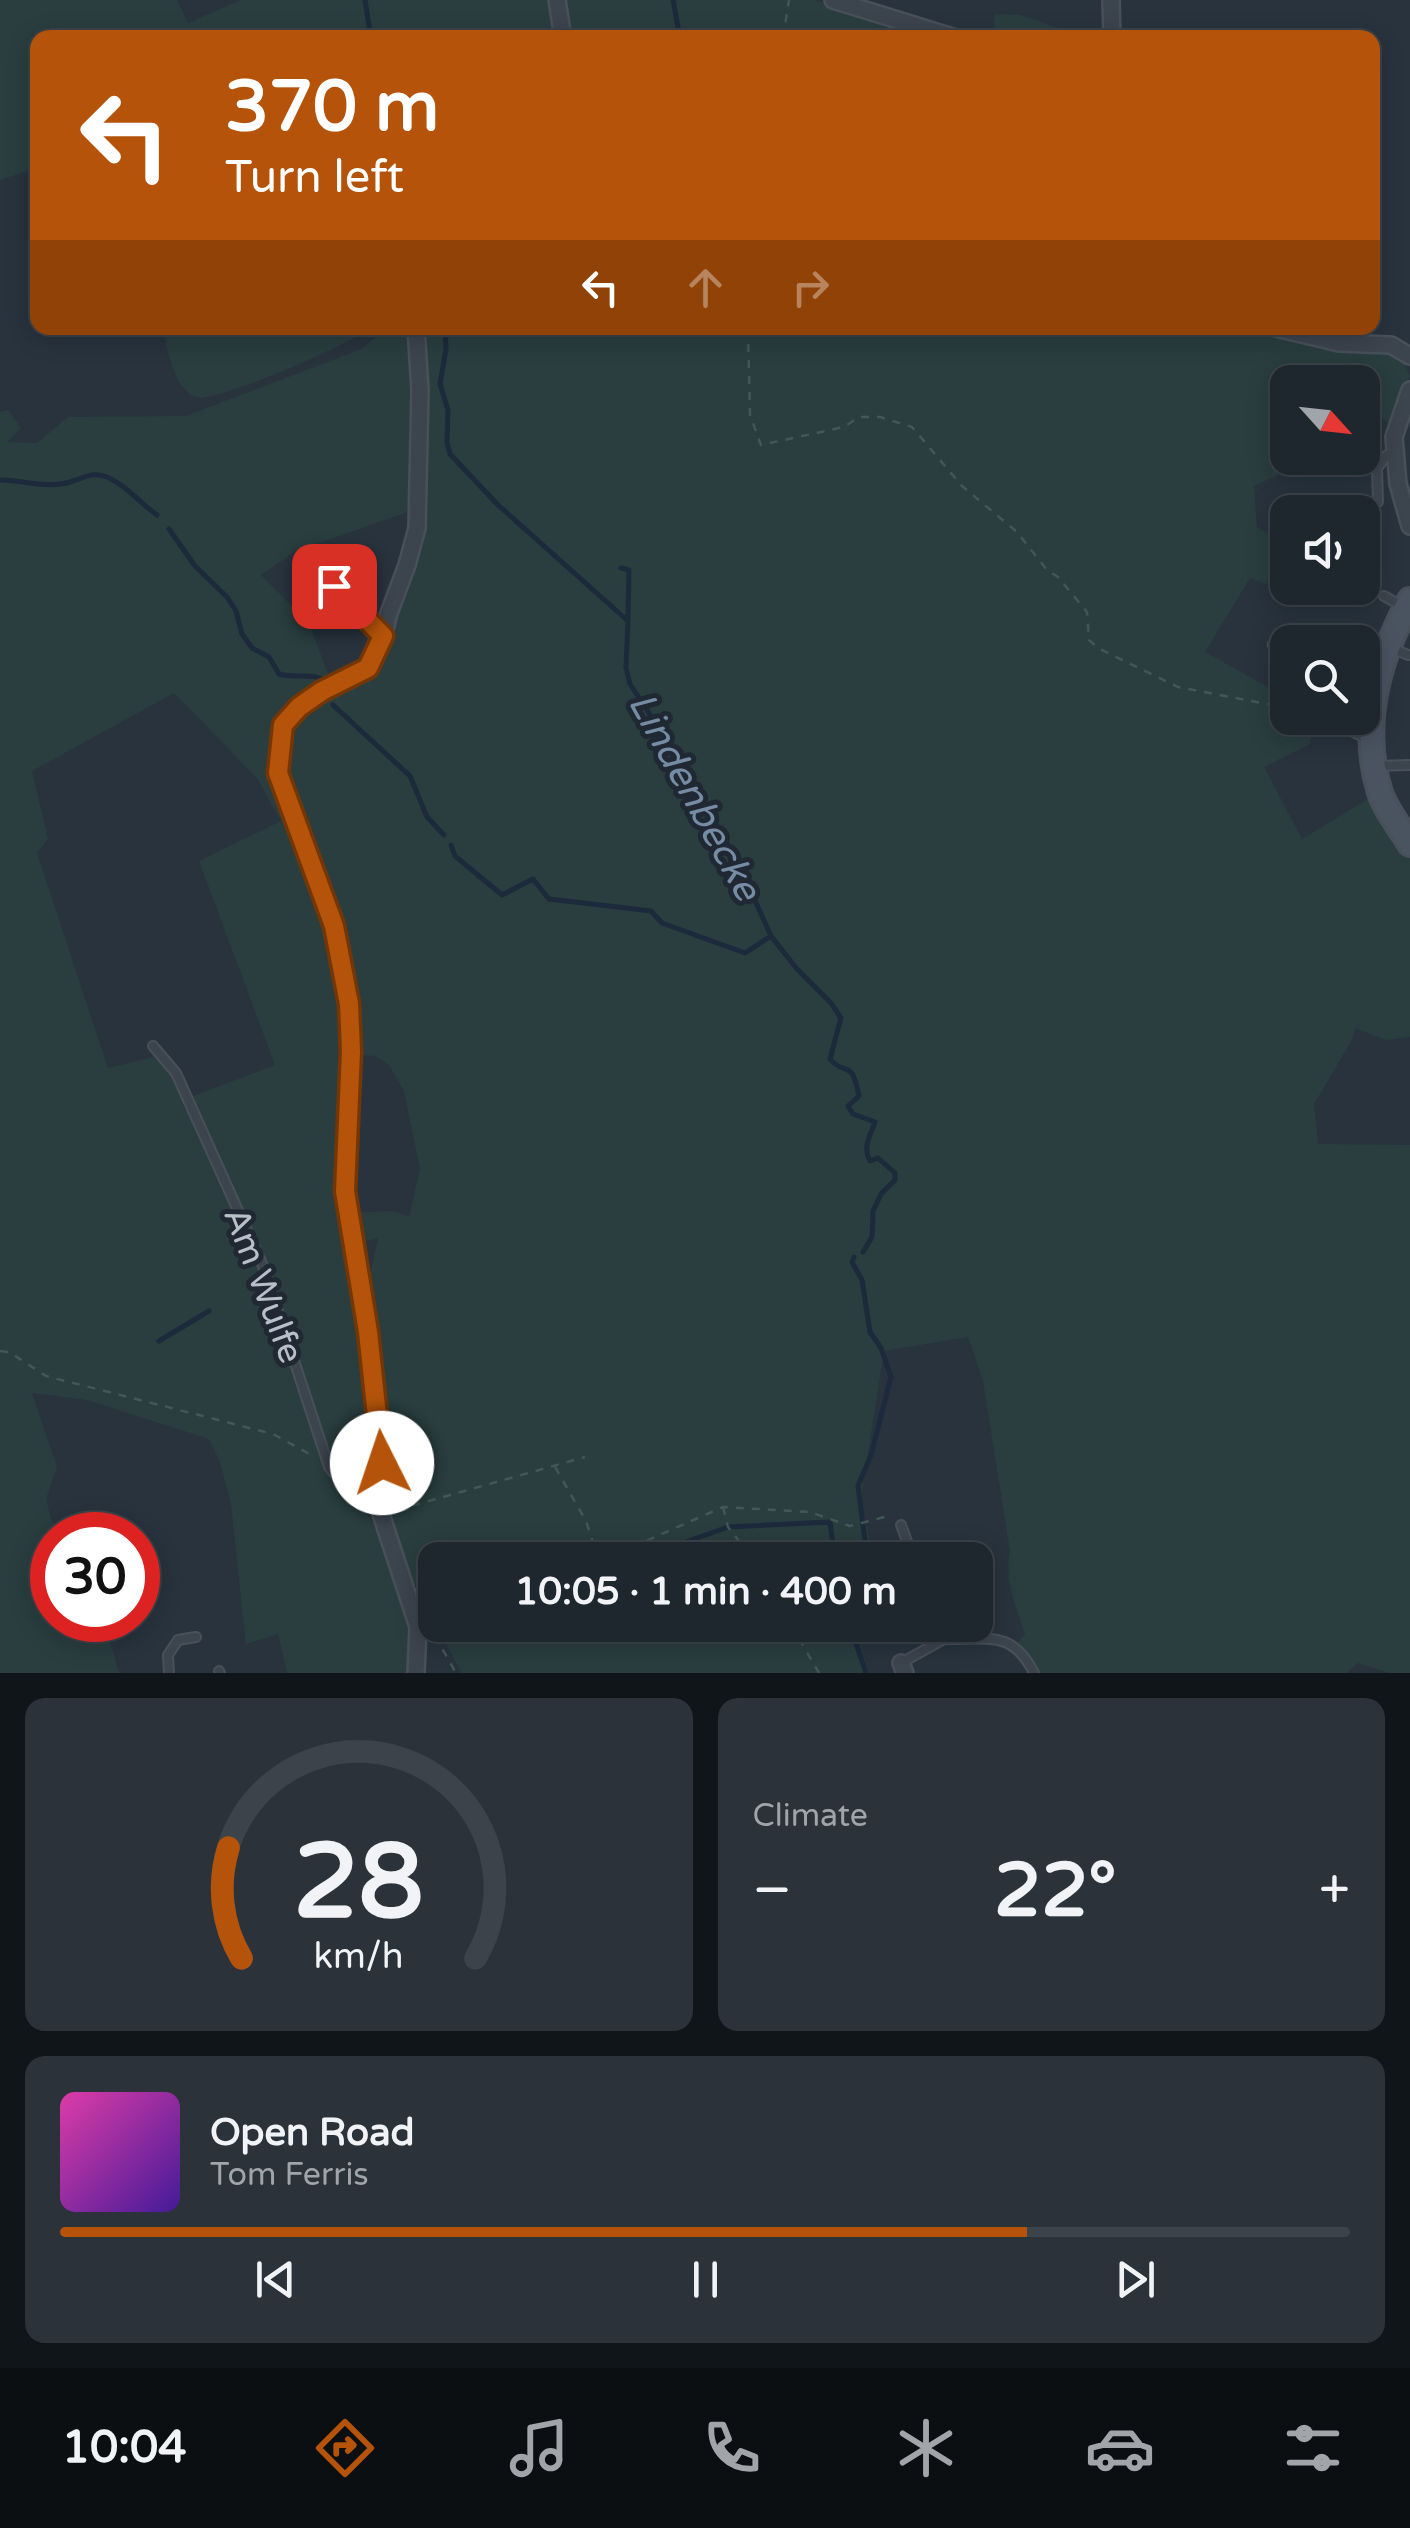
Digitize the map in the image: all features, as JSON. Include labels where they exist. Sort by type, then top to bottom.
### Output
[{"type":"street","points":[[557,0],[561,30]]},
{"type":"street","points":[[833,0],[930,30]]},
{"type":"street","points":[[1111,0],[1112,30]]},
{"type":"street","points":[[416,335],[420,390],[417,528],[383,636],[368,668],[322,691],[299,707],[283,725],[278,773],[334,926],[349,1004],[351,1051],[345,1191],[381,1425],[381,1514],[418,1627],[416,1673]]},
{"type":"street","points":[[1303,335],[1338,344],[1390,346],[1410,356]]},
{"type":"street","points":[[1410,390],[1394,437],[1398,484],[1410,526]]},
{"type":"street","points":[[1408,604],[1397,644],[1377,676],[1372,740],[1379,792],[1410,844]]},
{"type":"lane","points":[[1378,495],[1376,468],[1388,455],[1395,454]]},
{"type":"lane","points":[[334,586],[383,636]]},
{"type":"lane","points":[[1384,596],[1408,604]]},
{"type":"lane","points":[[1360,735],[1372,740]]},
{"type":"lane","points":[[1376,766],[1410,766]]},
{"type":"lane","name":"Am Wulfe","points":[[154,1046],[176,1073],[263,1266],[329,1467],[349,1492],[381,1514]]},
{"type":"lane","points":[[901,1525],[907,1542]]},
{"type":"lane","points":[[168,1673],[168,1655],[178,1640],[196,1637]]},
{"type":"lane","points":[[993,1641],[1006,1641],[1022,1650],[1034,1673]]},
{"type":"lane","points":[[903,1668],[940,1642]]},
{"type":"path","points":[[784,30],[789,0]]},
{"type":"path","points":[[748,335],[750,415],[761,445],[844,427],[859,417],[880,417],[912,427],[962,486],[1017,532],[1046,570],[1058,576],[1088,612],[1090,640],[1098,648],[1178,687],[1270,705]]},
{"type":"path","points":[[1269,641],[1270,648]]},
{"type":"path","points":[[0,1351],[9,1352],[46,1376],[274,1434],[329,1467]]},
{"type":"path","points":[[381,1514],[585,1457]]},
{"type":"path","points":[[554,1466],[594,1542]]},
{"type":"path","points":[[643,1542],[723,1508],[810,1512],[850,1526],[896,1514],[901,1525]]},
{"type":"path","points":[[723,1508],[728,1527],[740,1542]]},
{"type":"path","points":[[439,1642],[456,1673]]},
{"type":"path","points":[[801,1642],[819,1673]]},
{"type":"green space","points":[[0,0],[177,0],[188,23],[241,0],[552,0],[558,30],[30,30],[30,170],[0,180]]},
{"type":"green space","points":[[561,0],[814,0],[917,30],[565,30]]},
{"type":"green space","points":[[995,14],[1021,15],[1063,30],[994,30]]},
{"type":"green space","points":[[164,335],[358,335],[287,369],[201,398],[184,389]]},
{"type":"green space","points":[[378,335],[1281,335],[1315,345],[1387,349],[1402,358],[1410,376],[1391,426],[1380,415],[1380,365],[1270,365],[1270,475],[1278,475],[1254,486],[1257,527],[1270,535],[1270,576],[1266,584],[1250,578],[1205,652],[1270,688],[1270,735],[1311,735],[1310,744],[1264,767],[1302,839],[1373,796],[1410,856],[1410,1037],[1386,1040],[1355,1028],[1352,1040],[1314,1104],[1318,1144],[1410,1145],[1410,1673],[1390,1673],[1357,1663],[1347,1673],[1035,1673],[1016,1645],[1025,1634],[1010,1582],[1010,1551],[983,1381],[968,1337],[884,1351],[861,1497],[869,1542],[418,1542],[418,1610],[384,1504],[387,1441],[368,1285],[378,1238],[349,1245],[366,1342],[376,1440],[376,1505],[360,1506],[384,1541],[401,1584],[410,1630],[412,1673],[287,1673],[278,1634],[246,1644],[231,1504],[220,1462],[209,1439],[87,1400],[32,1393],[57,1467],[46,1499],[49,1512],[30,1512],[30,1642],[110,1642],[119,1673],[0,1673],[0,412],[8,410],[21,428],[7,442],[37,443],[68,417],[186,416],[362,349]],"holes":[[[416,509],[424,511],[409,576],[376,663],[362,676],[301,709],[286,731],[283,753],[291,794],[335,896],[349,955],[359,1055],[376,1056],[389,1065],[404,1091],[420,1169],[409,1217],[393,1211],[343,1213],[349,1052],[345,1003],[330,928],[274,776],[281,724],[298,705],[331,682],[309,623],[261,575],[296,551]],[[174,693],[257,778],[281,821],[199,861],[275,1065],[183,1100],[171,1073],[153,1057],[108,1068],[37,853],[48,839],[32,771]]]},
{"type":"green space","points":[[445,1642],[859,1642],[869,1673],[462,1673]]},
{"type":"waterway","name":"Lindenbecke","points":[[365,0],[370,30]]},
{"type":"waterway","points":[[673,0],[679,30]]},
{"type":"waterway","name":"Lindenbecke","points":[[445,335],[440,384],[448,410],[450,454],[498,505],[628,621],[626,668],[630,684],[664,736],[685,780],[735,856],[771,936],[841,1018],[830,1059],[853,1076],[859,1096],[848,1106],[853,1114],[875,1122],[867,1146],[870,1161],[878,1158],[895,1173],[895,1180],[881,1194],[873,1211],[872,1237],[863,1252]]},
{"type":"waterway","points":[[0,480],[53,485],[102,475],[121,485],[157,515]]},
{"type":"waterway","points":[[169,529],[195,566],[227,597],[252,648],[269,657],[279,674],[326,681]]},
{"type":"waterway","points":[[621,568],[629,570],[628,619]]},
{"type":"waterway","points":[[333,705],[410,776],[427,817],[444,835]]},
{"type":"waterway","points":[[451,845],[455,856],[502,895],[533,879],[549,899],[651,911],[662,923],[745,953],[771,936]]},
{"type":"waterway","name":"Lindenbecke","points":[[854,1257],[852,1262],[862,1280],[870,1332],[881,1348],[891,1377],[871,1455],[858,1486],[865,1542]]},
{"type":"waterway","points":[[159,1341],[209,1311]]},
{"type":"waterway","points":[[686,1542],[728,1527],[830,1522],[833,1542]]},
{"type":"waterway","points":[[856,1642],[866,1673]]},
{"type":"route","points":[[334,586],[383,636],[381,645],[368,668],[322,691],[299,707],[283,725],[278,773],[334,926],[349,1004],[351,1051],[345,1191],[381,1425],[382,1463]]}]
